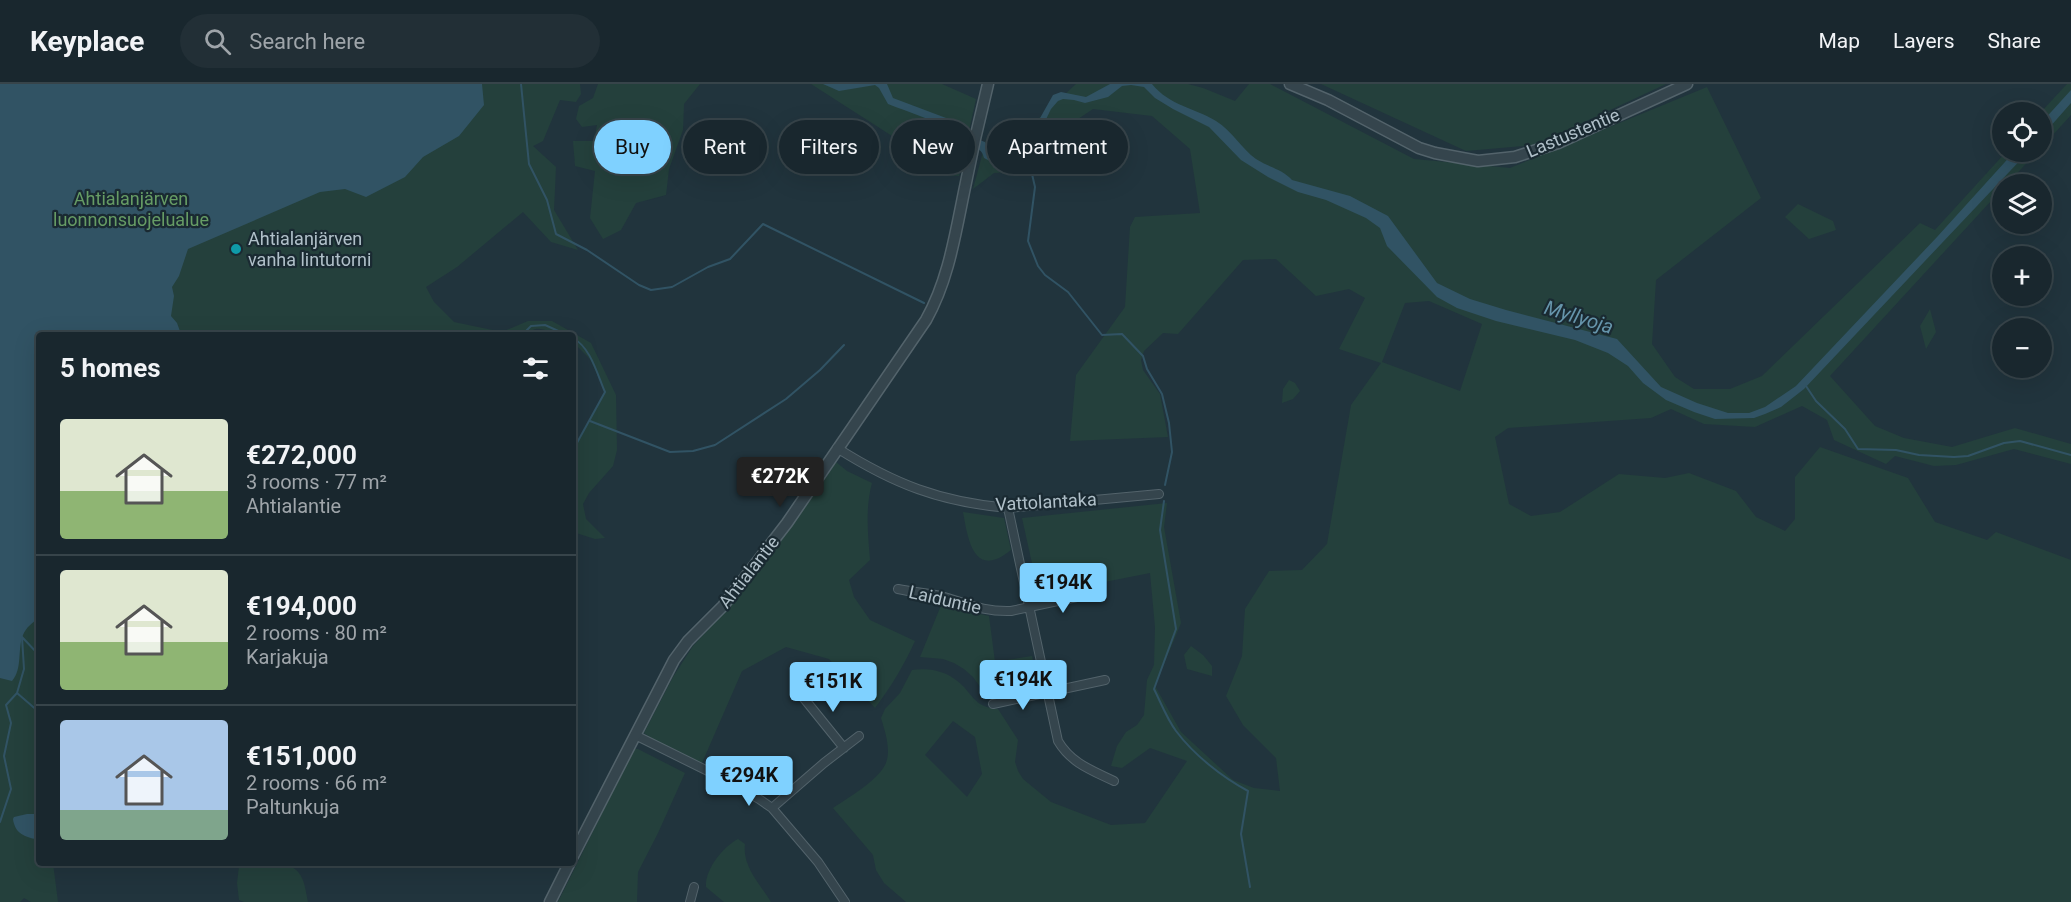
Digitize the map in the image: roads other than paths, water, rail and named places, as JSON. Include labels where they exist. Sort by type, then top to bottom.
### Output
[{"type":"street","name":"Ahtialantie","points":[[576,850],[635,735],[688,640],[723,606],[780,532],[937,301],[955,234],[988,84]]},
{"type":"street","name":"Lastustentie","points":[[1290,84],[1328,100],[1419,148],[1478,161],[1515,157],[1558,143],[1687,84]]},
{"type":"street","name":"Vattolantaka","points":[[837,448],[874,471],[928,493],[967,503],[1008,508],[1158,494]]},
{"type":"street","points":[[1008,508],[1058,741],[1065,753],[1082,766],[1114,781]]},
{"type":"street","name":"Laiduntie","points":[[898,590],[942,597],[981,610],[998,612],[1029,608],[1091,594]]},
{"type":"street","points":[[993,704],[1105,680]]},
{"type":"street","points":[[802,696],[844,748]]},
{"type":"street","points":[[635,735],[750,793],[772,808],[818,862],[845,902]]},
{"type":"street","points":[[772,808],[859,736]]},
{"type":"street","points":[[550,902],[568,866]]},
{"type":"street","points":[[690,902],[694,887]]},
{"type":"water","name":"Ahtialanjärven luonnonsuojelualue","points":[[0,84],[482,84],[484,105],[459,136],[423,157],[405,177],[366,197],[345,189],[320,192],[188,249],[179,276],[172,287],[174,296],[171,316],[180,332],[36,332],[36,620],[23,635],[18,670],[12,681],[0,678]]},
{"type":"water","points":[[823,84],[887,84],[893,98],[951,120],[929,120],[888,104],[875,85],[839,91]]},
{"type":"water","points":[[1110,84],[1152,84],[1174,102],[1216,121],[1256,159],[1284,173],[1292,180],[1350,196],[1388,216],[1437,283],[1470,299],[1617,339],[1661,387],[1697,403],[1728,413],[1749,413],[1765,407],[1796,386],[1992,176],[1992,190],[1804,389],[1781,407],[1754,418],[1715,419],[1666,400],[1643,383],[1628,366],[1608,353],[1575,340],[1496,321],[1457,308],[1437,297],[1387,246],[1380,228],[1366,218],[1326,200],[1298,192],[1268,177],[1241,160],[1209,127],[1155,98],[1144,87],[1122,86],[1108,97],[1085,103],[1063,99],[1051,109],[1046,120],[1039,120],[1053,95],[1061,92],[1086,97]]},
{"type":"water","points":[[2071,90],[2071,103],[2052,125],[2052,111]]},
{"type":"water","points":[[975,138],[985,142],[987,160],[984,158],[975,148]]},
{"type":"water","points":[[2005,162],[2019,162],[2007,174],[1994,174]]},
{"type":"water","points":[[36,814],[36,839],[18,831],[14,824],[14,817]]},
{"type":"waterway","points":[[521,84],[529,164],[547,200],[556,234],[587,250],[639,285],[651,290],[672,287],[708,267],[730,259],[763,224],[924,303]]},
{"type":"waterway","points":[[1032,174],[1035,187],[1028,241],[1038,266],[1045,275],[1068,292],[1102,335],[1122,334],[1143,356],[1147,369],[1162,394],[1169,423],[1172,452],[1165,485]]},
{"type":"waterway","points":[[525,332],[531,326],[545,325],[561,332]]},
{"type":"waterway","points":[[576,340],[589,355],[605,392],[576,445]]},
{"type":"waterway","points":[[590,421],[670,452],[693,451],[715,445],[786,399],[820,370],[844,345]]},
{"type":"waterway","points":[[1806,386],[1816,401],[1845,429],[1858,449],[1896,450],[1919,455],[1954,457],[1968,456],[2004,443],[2020,441],[2071,455]]},
{"type":"waterway","points":[[1164,501],[1160,530],[1176,629],[1154,689],[1176,731],[1191,749],[1209,765],[1248,791],[1241,834],[1250,887]]},
{"type":"waterway","points":[[22,637],[36,652]]},
{"type":"waterway","points":[[0,822],[11,789],[4,756],[11,723],[6,705],[17,693],[24,669],[22,637]]},
{"type":"waterway","points":[[17,693],[36,709]]},
{"type":"place","name":"Ahtialanjärven vanha lintutorni","points":[[236,249]]},
{"type":"water label","name":"Myllyoja","points":[[1579,317]]}]
